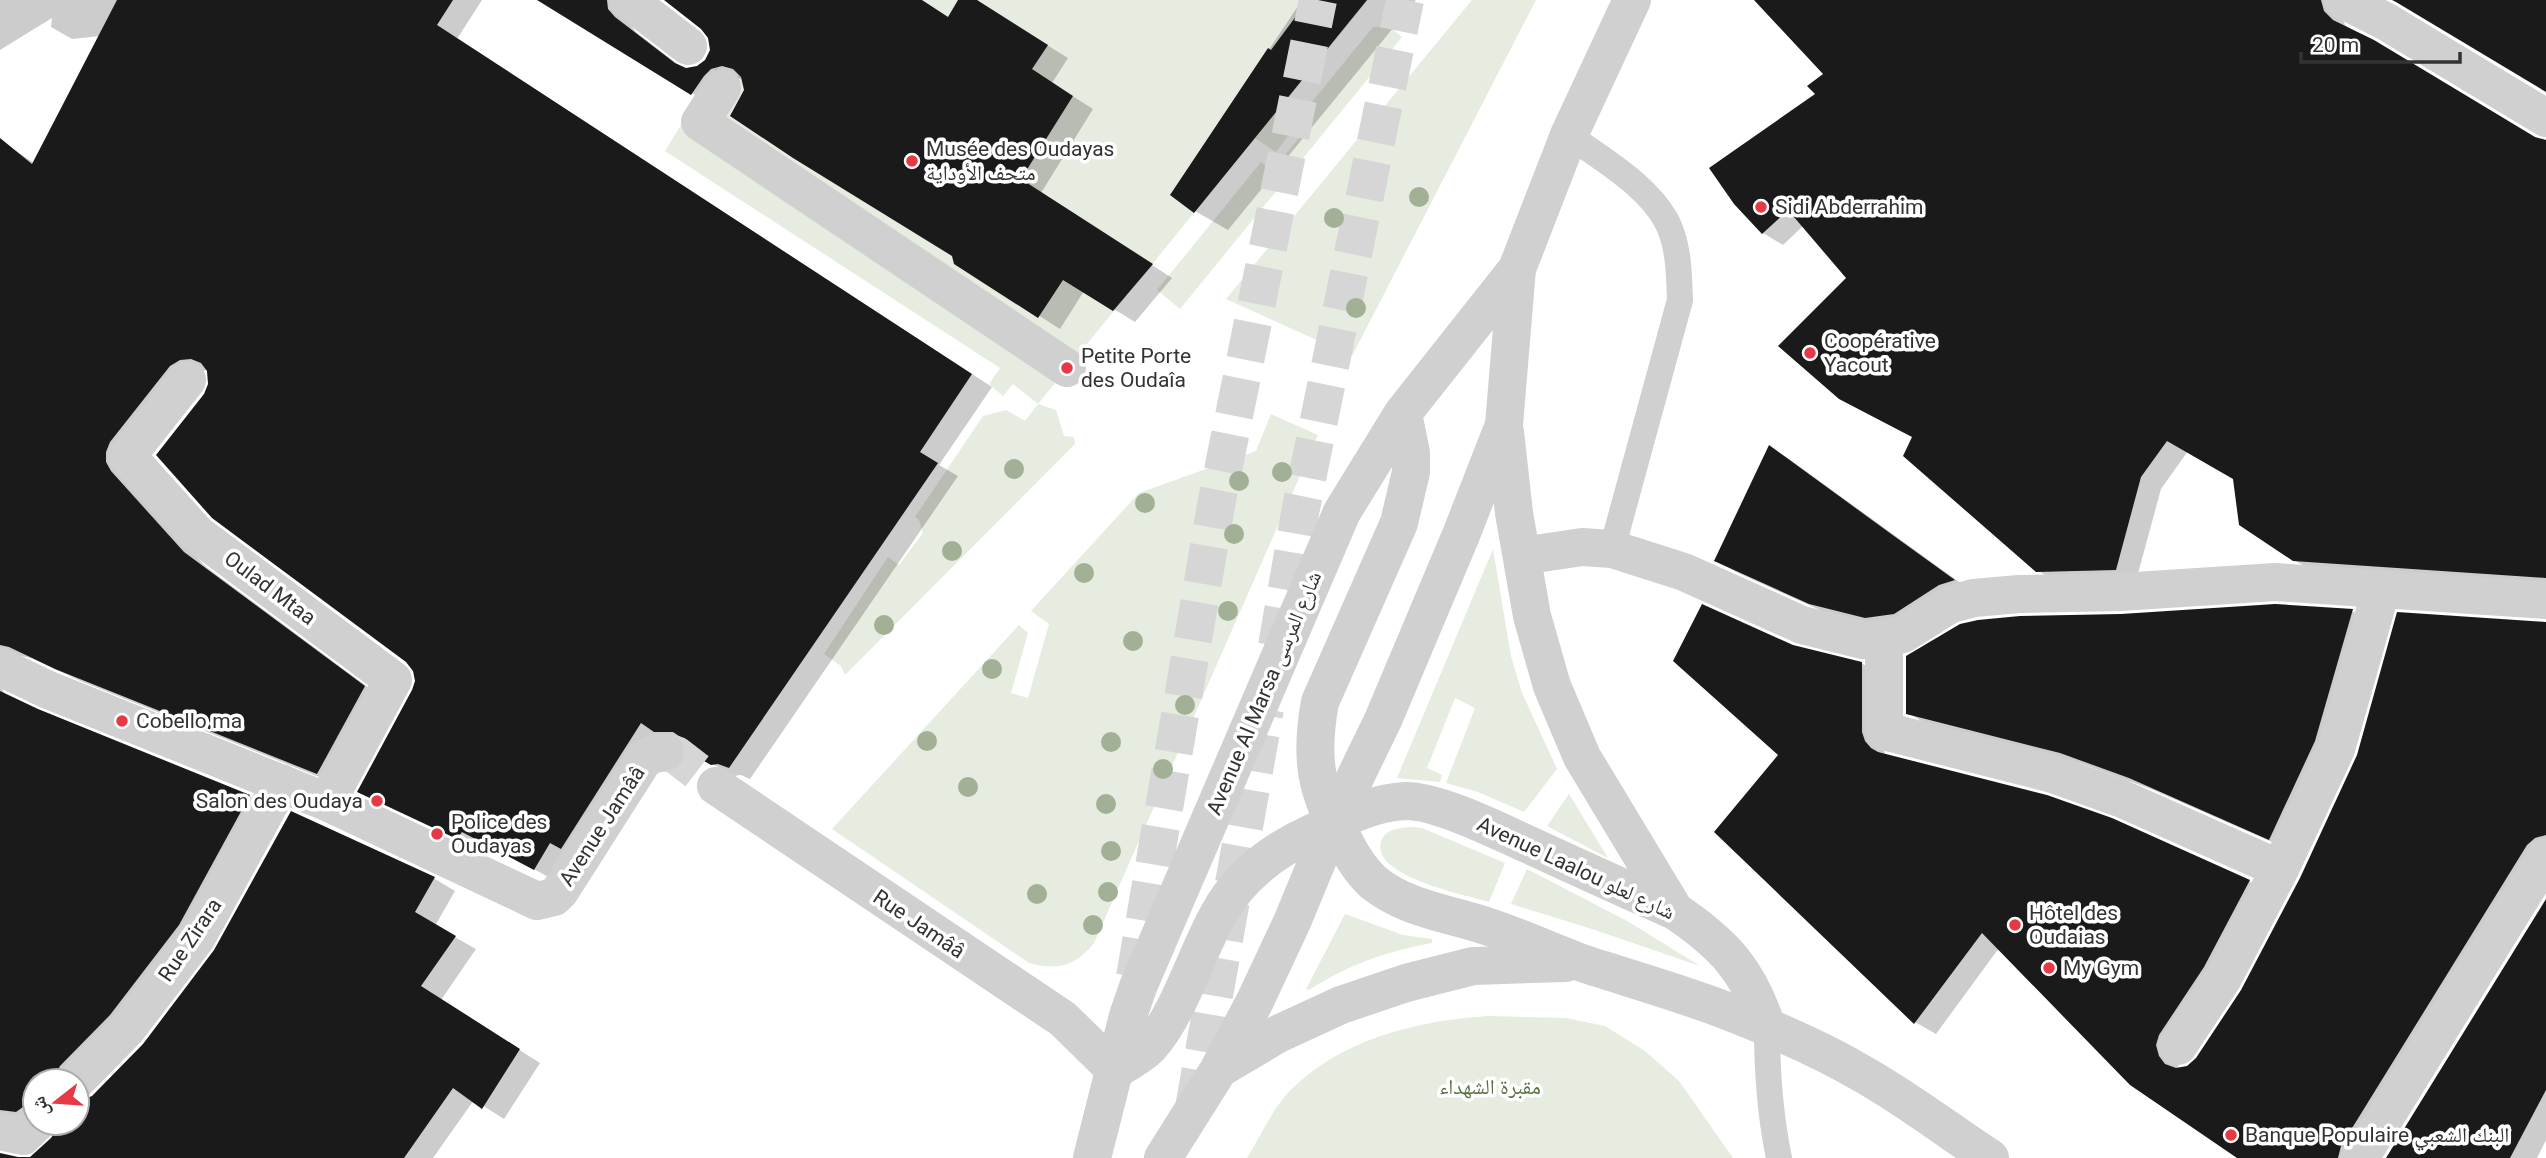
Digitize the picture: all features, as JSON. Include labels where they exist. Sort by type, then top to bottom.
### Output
[{"type":"street","points":[[628,0],[688,46]]},
{"type":"street","name":"Avenue Al Marsa شارع المرسى","points":[[1163,1158],[1219,1069],[1255,1001],[1423,629],[1504,425],[1517,269],[1569,135],[1632,0]]},
{"type":"street","points":[[2343,0],[2385,20],[2546,118]]},
{"type":"street","points":[[722,88],[700,122],[1067,368]]},
{"type":"street","name":"Avenue Al Marsa شارع المرسى","points":[[1092,1158],[1128,1016],[1138,987],[1342,512],[1403,413],[1517,269]]},
{"type":"street","name":"Oulad Mtaa","points":[[187,380],[127,456],[197,534],[393,680],[327,802]]},
{"type":"street","points":[[1403,413],[1412,472],[1399,523],[1320,702],[1316,726],[1317,777],[1323,801],[1356,863],[1371,881],[1410,905],[1486,926],[1584,963],[1721,1008],[1820,1050],[1863,1074],[1990,1158]]},
{"type":"street","points":[[1504,425],[1509,474],[1532,616],[1552,686],[1577,745],[1675,911]]},
{"type":"street","points":[[1522,556],[1582,547],[1612,549],[1684,572],[1802,625],[1844,637],[1884,639],[1903,634],[1951,604],[1974,598],[2275,582],[2546,600]]},
{"type":"street","points":[[2178,1046],[2223,978],[2280,869],[2336,749],[2381,590]]},
{"type":"street","points":[[1884,639],[1884,732],[2053,774],[2120,798],[2280,869]]},
{"type":"street","name":"Avenue Jamââ","points":[[0,667],[46,689],[327,802],[537,901],[546,900],[560,891],[644,759],[665,752]]},
{"type":"street","name":"Rue Zirara","points":[[90,1067],[127,1029],[197,936],[281,783]]},
{"type":"street","name":"Rue Jamââ","points":[[716,786],[1063,1019],[1115,1070]]},
{"type":"street","name":"Avenue Laalou شارع لعلو","points":[[1115,1070],[1150,1046],[1176,1002],[1218,914],[1231,893],[1268,857],[1290,843],[1359,811],[1408,801],[1475,820],[1675,911],[1705,931],[1737,963],[1758,999],[1767,1027]]},
{"type":"street","points":[[2360,1158],[2546,857]]},
{"type":"street","points":[[1219,1069],[1278,1034],[1329,1011],[1406,983],[1473,966],[1584,963]]},
{"type":"street","points":[[0,1131],[21,1136]]},
{"type":"lane","points":[[1569,135],[1640,188],[1666,220],[1675,246],[1679,272],[1680,300],[1612,549]]},
{"type":"lane","points":[[1767,1027],[1772,1125],[1779,1158]]},
{"type":"green space","points":[[760,0],[1368,0],[1280,108],[1297,124],[1276,152],[1255,138],[1038,404],[1013,384],[1003,396],[989,384],[1000,368],[665,151],[716,68],[734,80],[747,65]]},
{"type":"green space","points":[[1472,0],[1536,0],[1352,356],[1226,299]]},
{"type":"green space","points":[[1388,26],[1402,37],[1180,309],[1157,290],[1261,162],[1272,171],[1312,122],[1303,113],[1373,27]]},
{"type":"green space","points":[[1038,404],[1056,410],[1064,436],[1074,437],[1075,444],[845,675],[841,666],[824,654],[888,557],[899,565],[923,533],[919,520],[915,517],[983,416],[1006,410],[1025,421]]},
{"type":"green space","points":[[1271,414],[1318,435],[1094,943],[1087,951],[1065,965],[1029,963],[832,829],[1019,625],[1028,633],[1011,693],[1028,698],[1049,624],[1031,611],[1139,493],[1256,451]]},
{"type":"green space","points":[[1493,549],[1511,656],[1522,693],[1557,769],[1524,812],[1478,792],[1446,783],[1475,708],[1455,698],[1427,768],[1442,775],[1440,782],[1397,778]]},
{"type":"green space","points":[[1569,794],[1608,858],[1547,826]]},
{"type":"green space","points":[[1422,828],[1505,863],[1489,902],[1422,882],[1390,865],[1382,854],[1383,837],[1394,830]]},
{"type":"green space","points":[[1527,869],[1629,922],[1700,966],[1511,904]]},
{"type":"green space","points":[[1345,914],[1403,935],[1432,939],[1432,943],[1368,960],[1309,990],[1306,989]]},
{"type":"green space","name":"مقبرة الشهداء","points":[[1488,1016],[1566,1018],[1605,1026],[1645,1051],[1679,1081],[1733,1158],[1247,1158],[1281,1101],[1308,1075],[1330,1059],[1354,1046],[1406,1028]]},
{"type":"building","points":[[117,0],[453,0],[437,25],[972,374],[920,452],[938,463],[729,768],[718,764],[711,765],[686,751],[682,738],[673,732],[654,732],[641,723],[561,849],[550,843],[534,870],[462,832],[457,839],[357,792],[412,690],[415,681],[413,671],[406,662],[212,518],[156,455],[204,394],[208,384],[207,371],[201,363],[191,359],[180,360],[170,366],[110,442],[106,462],[111,471],[184,552],[365,686],[317,774],[0,645],[0,138],[32,164]]},
{"type":"building","name":"Musée des Oudayas متحف الأوداية","points":[[537,0],[607,0],[608,9],[615,17],[675,63],[686,68],[697,66],[705,60],[710,50],[708,38],[701,29],[664,0],[922,0],[948,17],[958,0],[977,0],[1048,45],[1032,69],[1073,96],[1021,179],[1153,264],[1113,311],[1063,280],[1038,318],[954,264],[952,256],[730,116],[744,90],[741,77],[733,69],[722,66],[711,69],[691,95]]},
{"type":"building","points":[[1308,0],[1367,0],[1194,213],[1170,195],[1268,48],[1271,50]]},
{"type":"building","points":[[1754,0],[2321,0],[2324,11],[2333,20],[2374,40],[2535,137],[2546,140],[2546,578],[2293,561],[2239,525],[2233,479],[2167,441],[2141,477],[2116,570],[2036,572],[1903,456],[1912,437],[1839,399],[1778,346],[1846,278],[1788,210],[1762,234],[1734,204],[1709,168],[1815,94],[1807,86],[1823,74]]},
{"type":"building","points":[[2392,0],[2546,0],[2546,92],[2396,2]]},
{"type":"building","points":[[1769,445],[1955,580],[1939,585],[1894,614],[1865,618],[1809,604],[1714,561]]},
{"type":"building","points":[[1702,604],[1793,645],[1862,662],[1862,732],[1865,741],[1878,752],[2047,795],[2112,818],[2250,880],[2204,967],[2159,1035],[2156,1045],[2159,1056],[2165,1064],[2176,1068],[2187,1066],[2196,1058],[2241,990],[2300,878],[2357,755],[2397,612],[2546,622],[2546,835],[2535,838],[2527,845],[2341,1146],[2338,1158],[2237,1158],[2130,1085],[1982,933],[1914,1024],[1714,832],[1778,755],[1673,661]]},
{"type":"building","points":[[2275,604],[2353,609],[2315,741],[2269,840],[2129,778],[2060,753],[1906,714],[1906,656],[1960,624],[2020,616],[2121,614]]},
{"type":"building","points":[[0,691],[250,795],[179,925],[110,1015],[59,1067],[21,1067],[21,1108],[16,1112],[0,1110]]},
{"type":"building","points":[[291,811],[435,877],[415,912],[456,936],[421,986],[520,1049],[482,1109],[453,1088],[404,1158],[0,1158],[0,1153],[30,1157],[52,1137],[91,1137],[91,1096],[143,1044],[214,950]]},
{"type":"building","points":[[2546,899],[2546,1090],[2510,1158],[2386,1158]]},
{"type":"tunnel","points":[[1135,977],[1217,500],[1318,0]]},
{"type":"tunnel","points":[[1277,646],[1300,513],[1405,0]]},
{"type":"tunnel","points":[[1194,1108],[1265,709]]},
{"type":"tunnel","points":[[665,752],[676,755],[716,786]]},
{"type":"place","name":"Musée des Oudayas متحف الأوداية","points":[[912,161]]},
{"type":"place","name":"Sidi Abderrahim","points":[[1761,207]]},
{"type":"place","name":"Coopérative Yacout","points":[[1810,353]]},
{"type":"place","name":"Petite Porte des Oudaîa","points":[[1067,368]]},
{"type":"place","name":"Cobello.ma","points":[[122,721]]},
{"type":"place","name":"Salon des Oudaya","points":[[377,801]]},
{"type":"place","name":"Police des Oudayas","points":[[437,834]]},
{"type":"place","name":"Hôtel des Oudaias","points":[[2015,925]]},
{"type":"place","name":"My Gym","points":[[2049,968]]},
{"type":"place","name":"Banque Populaire البنك الشعبي","points":[[2231,1135]]}]
